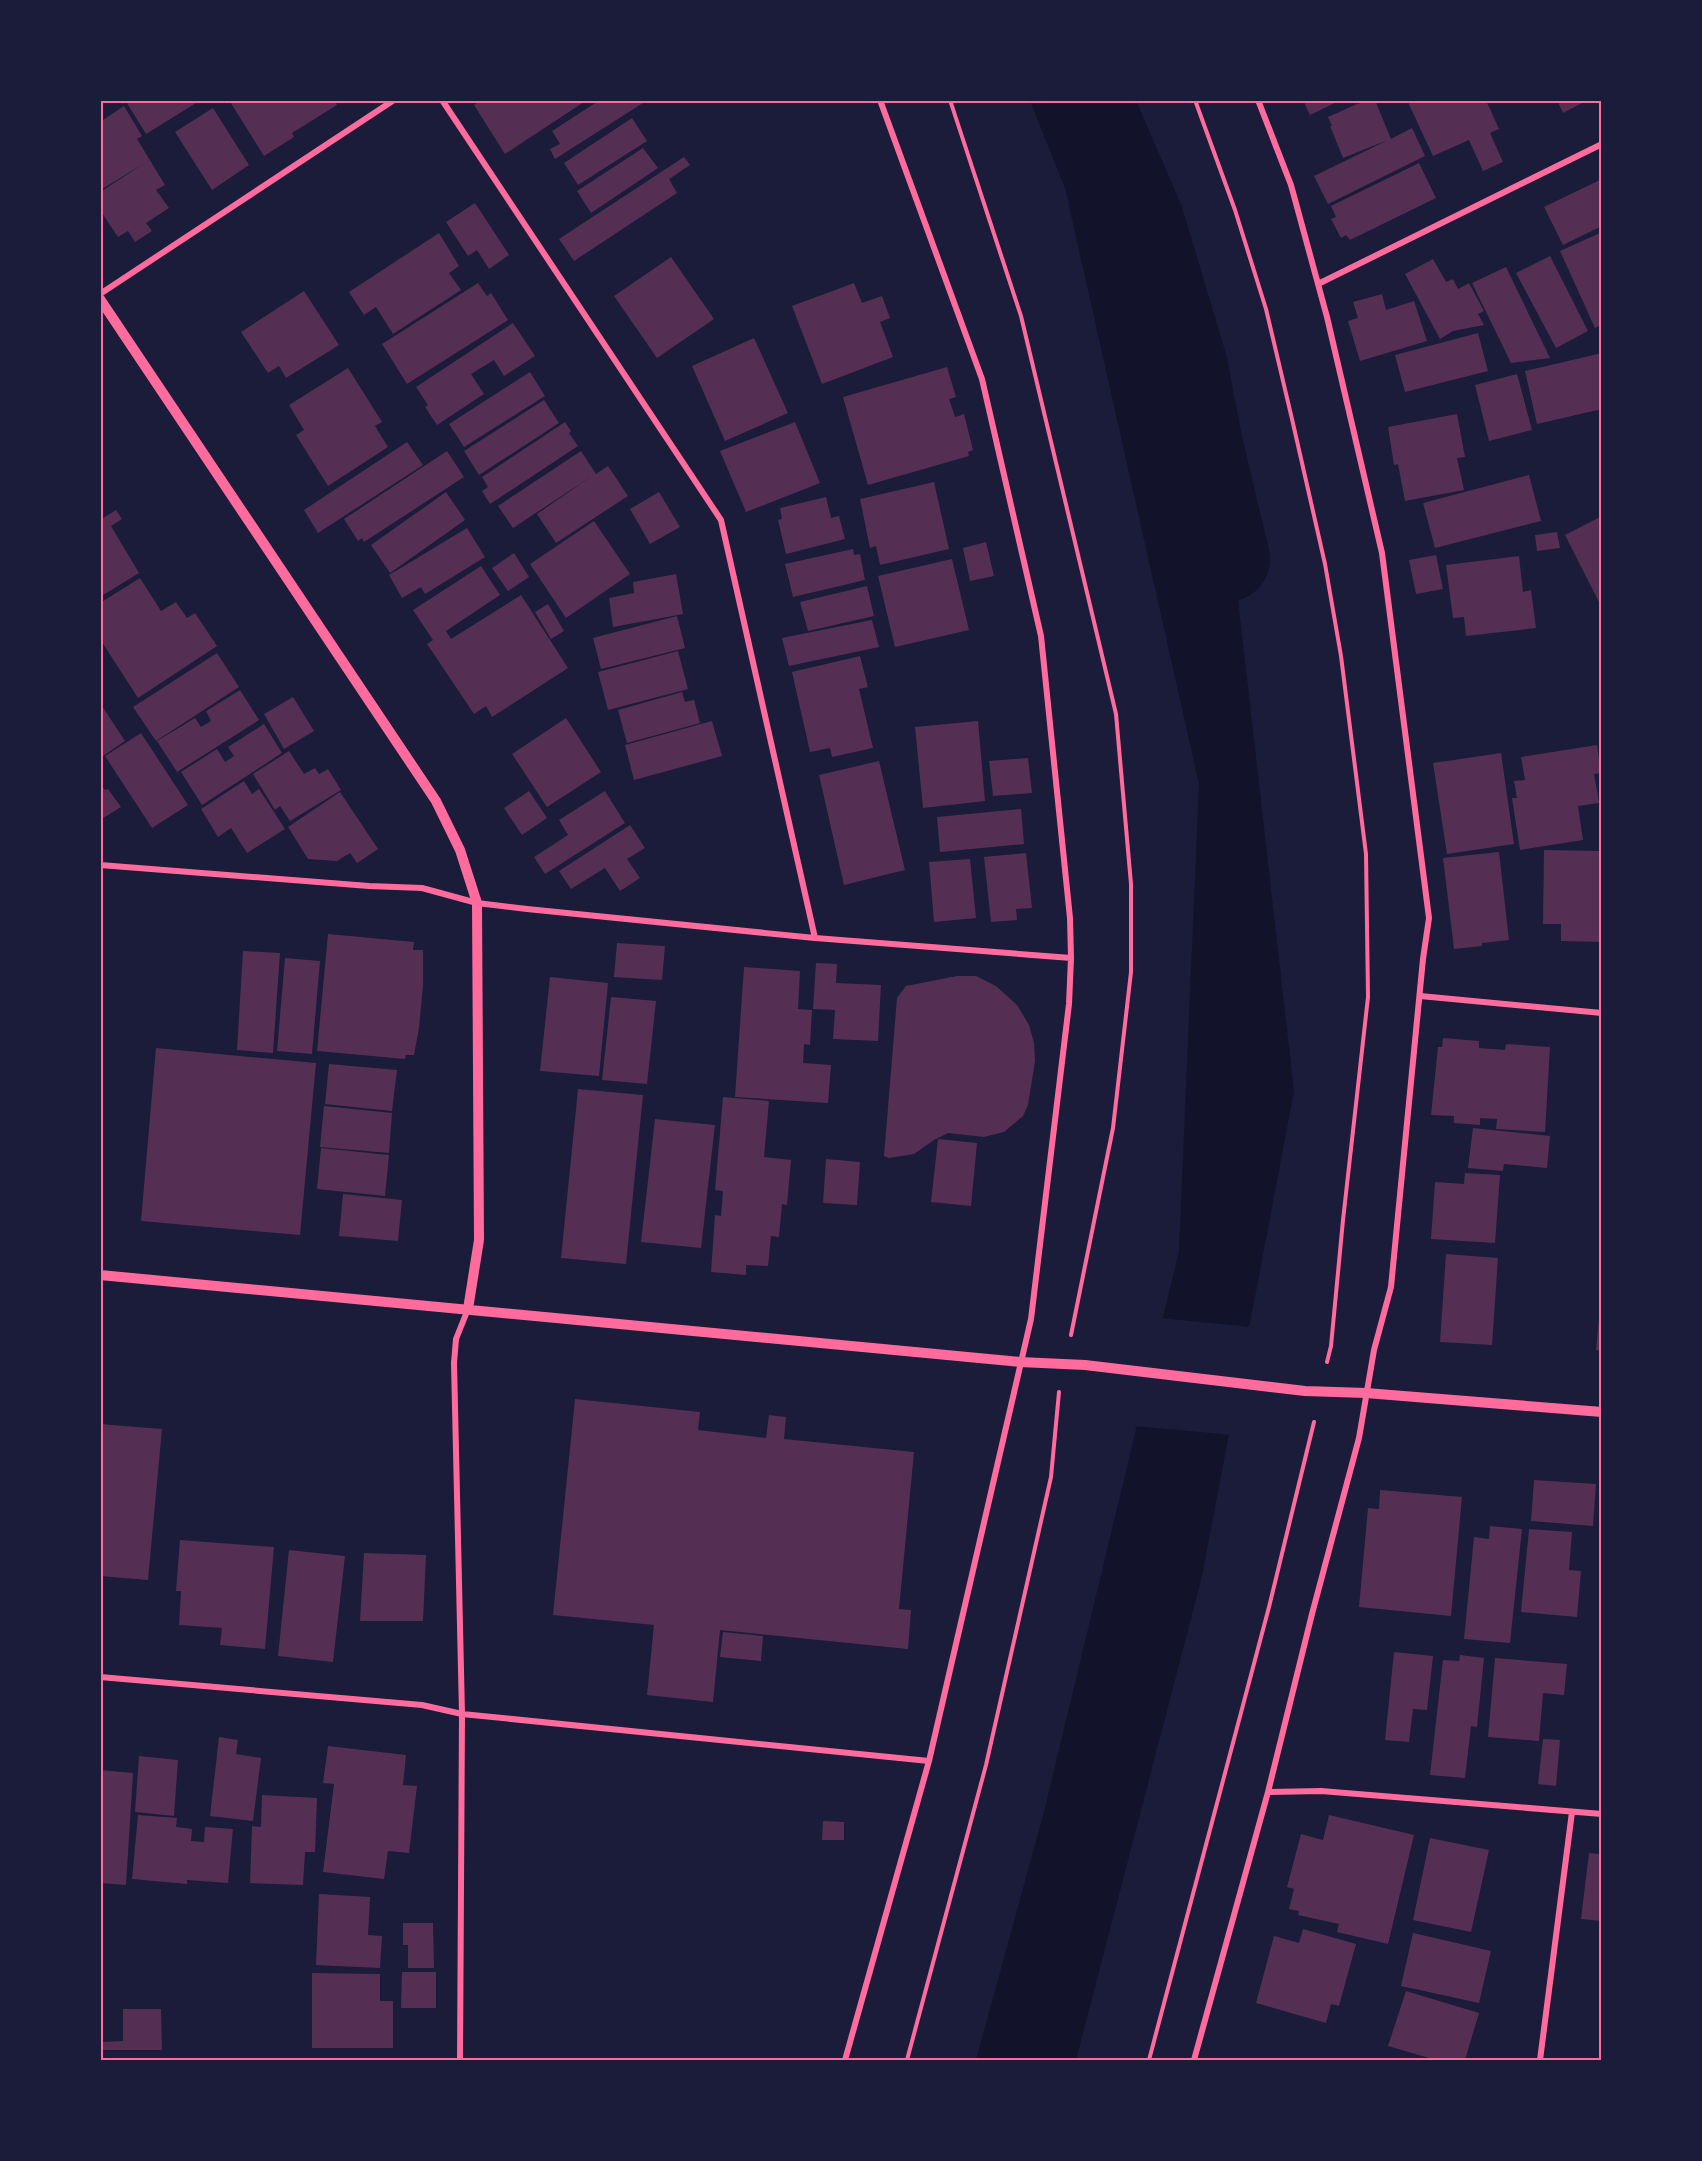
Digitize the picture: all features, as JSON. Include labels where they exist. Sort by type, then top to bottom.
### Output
[{"type":"street","points":[[100,294],[394,100]]},
{"type":"street","points":[[442,100],[721,520],[815,938]]},
{"type":"street","points":[[844,2061],[929,1761],[1012,1409],[1032,1307],[1069,1004],[1071,958],[1070,918],[1041,636],[982,379],[880,100]]},
{"type":"street","points":[[1194,2061],[1268,1792],[1359,1438],[1374,1350],[1391,1287],[1422,959],[1429,918],[1382,553],[1318,284],[1291,185],[1258,100]]},
{"type":"street","points":[[1318,284],[1602,144]]},
{"type":"street","points":[[100,299],[436,801],[460,850],[477,903],[479,1240],[468,1309],[456,1339],[454,1362],[462,1714],[460,2061]]},
{"type":"street","points":[[100,865],[422,888],[477,903],[815,938],[1071,958]]},
{"type":"street","points":[[1420,996],[1602,1013]]},
{"type":"street","points":[[100,1275],[1020,1362],[1085,1365],[1305,1391],[1366,1393],[1602,1412]]},
{"type":"street","points":[[100,1677],[422,1705],[462,1714],[929,1761]]},
{"type":"street","points":[[1268,1792],[1321,1791],[1602,1814]]},
{"type":"street","points":[[1540,2061],[1572,1812]]},
{"type":"path","points":[[1195,100],[1235,210],[1266,309],[1325,564],[1341,656],[1366,854],[1368,997],[1331,1346],[1326,1367]]},
{"type":"path","points":[[1149,2061],[1266,1618],[1314,1421]]},
{"type":"shaded area","points":[[1030,101],[1105,101],[1122,134],[1237,591],[1294,1091],[1202,1576],[1076,2060],[976,2060],[1044,1812],[1179,1251],[1199,784],[1065,188]]},
{"type":"pier","points":[[1160,1318],[1252,1327],[1232,1435],[1134,1426]]},
{"type":"building","points":[[125,100],[201,100],[146,134]]},
{"type":"building","points":[[229,100],[334,100],[337,105],[292,133],[294,137],[264,156]]},
{"type":"building","points":[[481,100],[587,100],[505,154],[474,105]]},
{"type":"building","points":[[600,100],[641,100],[643,103],[555,159],[550,149],[560,144],[552,131]]},
{"type":"building","points":[[1303,100],[1341,100],[1310,115]]},
{"type":"building","points":[[1366,100],[1375,100],[1391,139],[1412,128],[1425,156],[1328,204],[1314,176],[1388,140],[1343,158],[1328,117]]},
{"type":"building","points":[[1407,100],[1486,100],[1499,129],[1490,133],[1503,162],[1483,171],[1469,140],[1433,156]]},
{"type":"building","points":[[1557,100],[1588,100],[1563,113]]},
{"type":"building","points":[[124,106],[142,136],[137,139],[165,185],[156,190],[169,208],[146,223],[152,231],[135,242],[128,231],[118,237],[100,210],[100,192],[145,163],[102,189],[100,186],[100,122]]},
{"type":"building","points":[[213,108],[249,165],[212,190],[175,132]]},
{"type":"building","points":[[632,118],[647,141],[578,185],[564,163]]},
{"type":"building","points":[[643,148],[658,168],[591,213],[577,191]]},
{"type":"building","points":[[684,157],[690,165],[669,179],[677,193],[574,261],[559,239]]},
{"type":"building","points":[[1419,163],[1436,198],[1350,240],[1346,235],[1341,238],[1331,219],[1336,217],[1331,206]]},
{"type":"building","points":[[1602,179],[1602,226],[1563,245],[1544,207]]},
{"type":"building","points":[[475,203],[509,255],[489,269],[477,250],[468,256],[446,222]]},
{"type":"building","points":[[1602,232],[1602,325],[1595,328],[1560,251]]},
{"type":"building","points":[[439,233],[459,266],[449,273],[461,290],[393,334],[376,307],[364,315],[349,292]]},
{"type":"building","points":[[1550,256],[1588,331],[1556,348],[1516,273]]},
{"type":"building","points":[[671,257],[714,319],[657,358],[614,296]]},
{"type":"building","points":[[1433,259],[1446,282],[1453,279],[1458,289],[1469,283],[1484,311],[1478,314],[1484,325],[1453,331],[1440,339],[1405,274]]},
{"type":"building","points":[[1506,267],[1550,358],[1511,363],[1472,283]]},
{"type":"building","points":[[478,283],[487,296],[491,293],[508,320],[407,384],[382,344]]},
{"type":"building","points":[[854,283],[862,303],[882,296],[890,318],[880,322],[893,357],[822,384],[792,306]]},
{"type":"building","points":[[304,291],[339,345],[286,378],[279,366],[268,373],[241,332]]},
{"type":"building","points":[[1382,294],[1386,310],[1414,301],[1427,341],[1360,361],[1348,321],[1358,318],[1353,302]]},
{"type":"building","points":[[513,323],[535,356],[504,376],[494,360],[471,374],[484,394],[437,425],[416,387]]},
{"type":"building","points":[[1478,333],[1488,371],[1405,392],[1395,355]]},
{"type":"building","points":[[754,338],[788,413],[725,441],[692,366]]},
{"type":"building","points":[[1602,353],[1602,409],[1537,424],[1525,371]]},
{"type":"building","points":[[947,367],[956,397],[949,399],[955,417],[964,414],[973,450],[968,452],[969,456],[868,485],[843,397]]},
{"type":"building","points":[[348,368],[382,422],[375,426],[388,447],[328,486],[296,435],[304,430],[289,405]]},
{"type":"building","points":[[530,372],[545,396],[464,447],[449,424]]},
{"type":"building","points":[[1517,374],[1532,430],[1489,441],[1475,385]]},
{"type":"building","points":[[544,400],[559,423],[479,475],[464,451]]},
{"type":"building","points":[[1457,414],[1465,457],[1457,458],[1464,490],[1405,501],[1398,464],[1394,465],[1388,427]]},
{"type":"building","points":[[565,422],[578,446],[490,504],[482,491],[488,487],[482,477]]},
{"type":"building","points":[[795,422],[820,483],[746,512],[720,451]]},
{"type":"building","points":[[407,442],[423,465],[318,533],[304,510]]},
{"type":"building","points":[[447,451],[464,477],[364,542],[362,538],[358,541],[344,519]]},
{"type":"building","points":[[581,451],[596,474],[608,466],[628,496],[556,543],[537,514],[592,476],[513,528],[498,506]]},
{"type":"building","points":[[1529,475],[1541,521],[1435,548],[1423,503]]},
{"type":"building","points":[[934,482],[949,549],[880,565],[876,546],[870,548],[860,499]]},
{"type":"building","points":[[446,492],[465,520],[390,573],[371,545]]},
{"type":"building","points":[[659,492],[680,527],[650,544],[630,509]]},
{"type":"building","points":[[826,497],[831,518],[839,516],[845,539],[786,554],[778,520],[782,519],[780,508]]},
{"type":"building","points":[[116,510],[122,519],[111,526],[139,573],[100,597],[100,520]]},
{"type":"building","points":[[1602,516],[1602,608],[1565,535]]},
{"type":"building","points":[[594,521],[630,574],[566,618],[530,564]]},
{"type":"building","points":[[467,528],[485,557],[425,594],[421,587],[402,598],[389,575]]},
{"type":"building","points":[[1557,532],[1560,548],[1537,551],[1535,535]]},
{"type":"building","points":[[986,542],[994,576],[970,581],[963,548]]},
{"type":"building","points":[[853,549],[854,555],[860,554],[865,580],[793,597],[785,564]]},
{"type":"building","points":[[514,553],[529,577],[508,591],[492,568]]},
{"type":"building","points":[[1436,555],[1443,589],[1416,594],[1409,560]]},
{"type":"building","points":[[1519,556],[1523,592],[1531,590],[1536,628],[1466,636],[1464,617],[1453,618],[1446,565]]},
{"type":"building","points":[[952,559],[969,630],[895,647],[878,576]]},
{"type":"building","points":[[481,566],[500,595],[446,631],[451,639],[521,595],[568,668],[492,717],[486,706],[474,714],[427,644],[433,640],[413,610]]},
{"type":"building","points":[[676,574],[683,614],[613,627],[609,598],[634,593],[633,582]]},
{"type":"building","points":[[140,578],[161,611],[176,602],[187,618],[195,613],[217,646],[138,698],[100,639],[100,603]]},
{"type":"building","points":[[867,586],[874,616],[808,631],[800,602]]},
{"type":"building","points":[[548,604],[564,631],[551,639],[535,612]]},
{"type":"building","points":[[677,616],[685,648],[601,669],[593,638]]},
{"type":"building","points":[[872,620],[879,647],[789,666],[782,638]]},
{"type":"building","points":[[678,651],[688,689],[608,710],[598,672]]},
{"type":"building","points":[[217,653],[239,687],[156,741],[133,707]]},
{"type":"building","points":[[860,656],[868,687],[859,689],[873,748],[832,757],[830,748],[810,752],[792,672]]},
{"type":"building","points":[[240,690],[259,720],[177,772],[157,741],[195,718],[201,727],[211,721],[206,711]]},
{"type":"building","points":[[682,692],[685,702],[694,700],[700,723],[627,743],[618,710]]},
{"type":"building","points":[[293,697],[314,731],[284,749],[264,714]]},
{"type":"building","points":[[102,706],[125,741],[100,758],[100,707]]},
{"type":"building","points":[[566,718],[601,772],[547,807],[512,754]]},
{"type":"building","points":[[712,721],[722,756],[634,780],[625,745]]},
{"type":"building","points":[[978,721],[985,801],[923,808],[915,727]]},
{"type":"building","points":[[264,724],[282,753],[202,805],[181,772],[217,749],[225,762],[234,756],[228,747]]},
{"type":"building","points":[[141,733],[188,805],[152,828],[105,756]]},
{"type":"building","points":[[1597,745],[1601,773],[1594,774],[1599,803],[1578,806],[1583,840],[1520,850],[1512,798],[1517,798],[1514,781],[1525,780],[1521,757]]},
{"type":"building","points":[[289,751],[304,774],[315,768],[319,774],[328,769],[341,790],[290,821],[280,806],[275,810],[253,774]]},
{"type":"building","points":[[1501,753],[1514,844],[1447,854],[1433,763]]},
{"type":"building","points":[[1028,758],[1032,793],[993,796],[989,761]]},
{"type":"building","points":[[879,761],[905,870],[844,885],[819,775]]},
{"type":"building","points":[[244,781],[252,794],[259,789],[285,829],[247,853],[231,828],[218,837],[201,809]]},
{"type":"building","points":[[100,784],[105,790],[108,789],[121,807],[100,820]]},
{"type":"building","points":[[529,791],[547,818],[522,835],[504,808]]},
{"type":"building","points":[[605,791],[625,823],[545,874],[534,857],[568,835],[559,820]]},
{"type":"building","points":[[340,792],[378,849],[357,863],[350,853],[337,861],[308,859],[288,827]]},
{"type":"building","points":[[1021,809],[1024,844],[940,852],[937,817]]},
{"type":"building","points":[[630,825],[645,848],[627,859],[640,878],[620,891],[605,868],[571,889],[559,871]]},
{"type":"building","points":[[1544,850],[1602,851],[1602,942],[1561,941],[1561,924],[1543,924]]},
{"type":"building","points":[[1499,852],[1509,940],[1454,949],[1443,858]]},
{"type":"building","points":[[1026,853],[1032,908],[1016,909],[1017,920],[991,922],[984,857]]},
{"type":"building","points":[[970,859],[976,918],[934,922],[929,862]]},
{"type":"building","points":[[328,934],[414,942],[413,950],[423,950],[423,986],[414,1055],[406,1055],[405,1059],[317,1051]]},
{"type":"building","points":[[617,943],[665,946],[662,980],[614,977]]},
{"type":"building","points":[[243,951],[280,953],[273,1053],[237,1050]]},
{"type":"building","points":[[285,958],[320,961],[312,1054],[277,1051]]},
{"type":"building","points":[[816,963],[837,964],[836,983],[881,985],[878,1041],[833,1039],[835,1010],[813,1009]]},
{"type":"building","points":[[744,967],[800,971],[798,1009],[812,1010],[810,1045],[804,1044],[803,1063],[831,1065],[828,1103],[735,1097]]},
{"type":"building","points":[[957,976],[976,976],[996,986],[1017,1005],[1029,1025],[1034,1043],[1035,1061],[1028,1105],[1023,1116],[1004,1132],[984,1137],[948,1133],[914,1154],[889,1158],[884,1156],[897,998],[906,986]]},
{"type":"building","points":[[550,977],[608,983],[599,1076],[540,1071]]},
{"type":"building","points":[[611,997],[656,1001],[647,1084],[602,1080]]},
{"type":"building","points":[[1443,1038],[1479,1041],[1479,1048],[1505,1050],[1506,1044],[1550,1047],[1545,1132],[1496,1129],[1497,1119],[1480,1118],[1480,1125],[1454,1123],[1454,1116],[1431,1115],[1438,1047],[1442,1047]]},
{"type":"building","points":[[156,1048],[316,1063],[300,1235],[141,1221]]},
{"type":"building","points":[[329,1064],[397,1070],[392,1111],[325,1104]]},
{"type":"building","points":[[578,1089],[643,1095],[626,1264],[561,1258]]},
{"type":"building","points":[[723,1097],[769,1101],[764,1157],[791,1160],[787,1205],[782,1204],[779,1237],[771,1236],[768,1266],[746,1265],[746,1275],[711,1272],[715,1215],[721,1216],[723,1191],[715,1190]]},
{"type":"building","points":[[324,1106],[392,1113],[389,1153],[320,1147]]},
{"type":"building","points":[[655,1119],[715,1125],[701,1248],[641,1242]]},
{"type":"building","points":[[1473,1128],[1550,1136],[1547,1168],[1504,1164],[1503,1171],[1468,1168]]},
{"type":"building","points":[[938,1139],[977,1143],[971,1206],[931,1202]]},
{"type":"building","points":[[321,1148],[389,1155],[385,1196],[317,1189]]},
{"type":"building","points":[[826,1159],[860,1162],[857,1205],[823,1203]]},
{"type":"building","points":[[1465,1173],[1500,1175],[1495,1243],[1431,1239],[1435,1182],[1464,1184]]},
{"type":"building","points":[[343,1194],[402,1200],[398,1241],[339,1236]]},
{"type":"building","points":[[1446,1254],[1498,1258],[1492,1345],[1440,1342]]},
{"type":"building","points":[[1600,1308],[1602,1309],[1602,1351],[1596,1350]]},
{"type":"building","points":[[575,1399],[700,1412],[698,1430],[766,1438],[769,1415],[786,1417],[784,1439],[914,1452],[899,1609],[911,1610],[908,1649],[720,1630],[713,1702],[647,1695],[654,1625],[553,1615]]},
{"type":"building","points":[[100,1424],[162,1429],[148,1580],[100,1576]]},
{"type":"building","points":[[1534,1480],[1596,1484],[1593,1526],[1531,1521]]},
{"type":"building","points":[[1380,1490],[1462,1497],[1451,1616],[1359,1607],[1368,1508],[1379,1509]]},
{"type":"building","points":[[1490,1526],[1522,1529],[1510,1643],[1464,1639],[1474,1537],[1489,1539]]},
{"type":"building","points":[[1529,1529],[1572,1532],[1569,1570],[1581,1571],[1577,1617],[1521,1612]]},
{"type":"building","points":[[180,1540],[274,1547],[265,1649],[220,1645],[222,1628],[179,1625],[181,1591],[176,1591]]},
{"type":"building","points":[[289,1550],[345,1556],[333,1662],[278,1656]]},
{"type":"building","points":[[364,1553],[426,1555],[423,1621],[360,1621]]},
{"type":"building","points":[[723,1632],[763,1636],[761,1661],[720,1657]]},
{"type":"building","points":[[1394,1652],[1433,1656],[1427,1710],[1413,1709],[1409,1742],[1385,1740]]},
{"type":"building","points":[[1460,1655],[1484,1658],[1477,1727],[1471,1726],[1465,1778],[1430,1775],[1443,1660],[1459,1661]]},
{"type":"building","points":[[1495,1658],[1567,1664],[1564,1695],[1543,1693],[1539,1741],[1488,1737]]},
{"type":"building","points":[[219,1737],[238,1740],[236,1754],[261,1758],[253,1821],[210,1816]]},
{"type":"building","points":[[1543,1739],[1560,1740],[1556,1786],[1538,1784]]},
{"type":"building","points":[[328,1746],[406,1755],[403,1785],[417,1786],[409,1853],[388,1851],[384,1879],[323,1872],[334,1784],[323,1783]]},
{"type":"building","points":[[139,1756],[178,1760],[174,1816],[135,1812]]},
{"type":"building","points":[[100,1770],[133,1773],[126,1885],[100,1883]]},
{"type":"building","points":[[262,1795],[317,1798],[315,1852],[305,1852],[303,1885],[250,1883],[252,1826],[261,1827]]},
{"type":"building","points":[[138,1815],[177,1818],[176,1827],[192,1829],[191,1841],[204,1842],[205,1827],[233,1829],[228,1883],[187,1880],[187,1884],[132,1879]]},
{"type":"building","points":[[1329,1815],[1414,1835],[1388,1944],[1337,1932],[1339,1924],[1298,1915],[1299,1911],[1289,1909],[1294,1889],[1287,1887],[1301,1834],[1323,1840]]},
{"type":"building","points":[[823,1821],[844,1822],[844,1840],[822,1840]]},
{"type":"building","points":[[1430,1838],[1489,1850],[1471,1932],[1413,1920]]},
{"type":"building","points":[[1599,1846],[1602,1846],[1602,1921],[1581,1919],[1589,1853],[1599,1854]]},
{"type":"building","points":[[319,1894],[370,1897],[368,1935],[382,1936],[380,1968],[316,1965]]},
{"type":"building","points":[[403,1923],[433,1923],[434,1968],[408,1968],[408,1945],[403,1945]]},
{"type":"building","points":[[1303,1929],[1356,1944],[1339,2006],[1331,2004],[1326,2023],[1256,2003],[1274,1936],[1299,1943]]},
{"type":"building","points":[[1413,1933],[1491,1951],[1479,2003],[1401,1986]]},
{"type":"building","points":[[402,1972],[436,1972],[436,2008],[401,2008]]},
{"type":"building","points":[[312,1973],[380,1974],[380,2001],[393,2001],[393,2048],[312,2048]]},
{"type":"building","points":[[1406,1991],[1479,2013],[1465,2060],[1436,2060],[1388,2046]]},
{"type":"building","points":[[123,2009],[161,2009],[162,2050],[102,2050],[102,2042],[123,2041]]},
{"type":"waterway","points":[[1089,100],[1141,220],[1185,367],[1200,446],[1227,559]]}]
